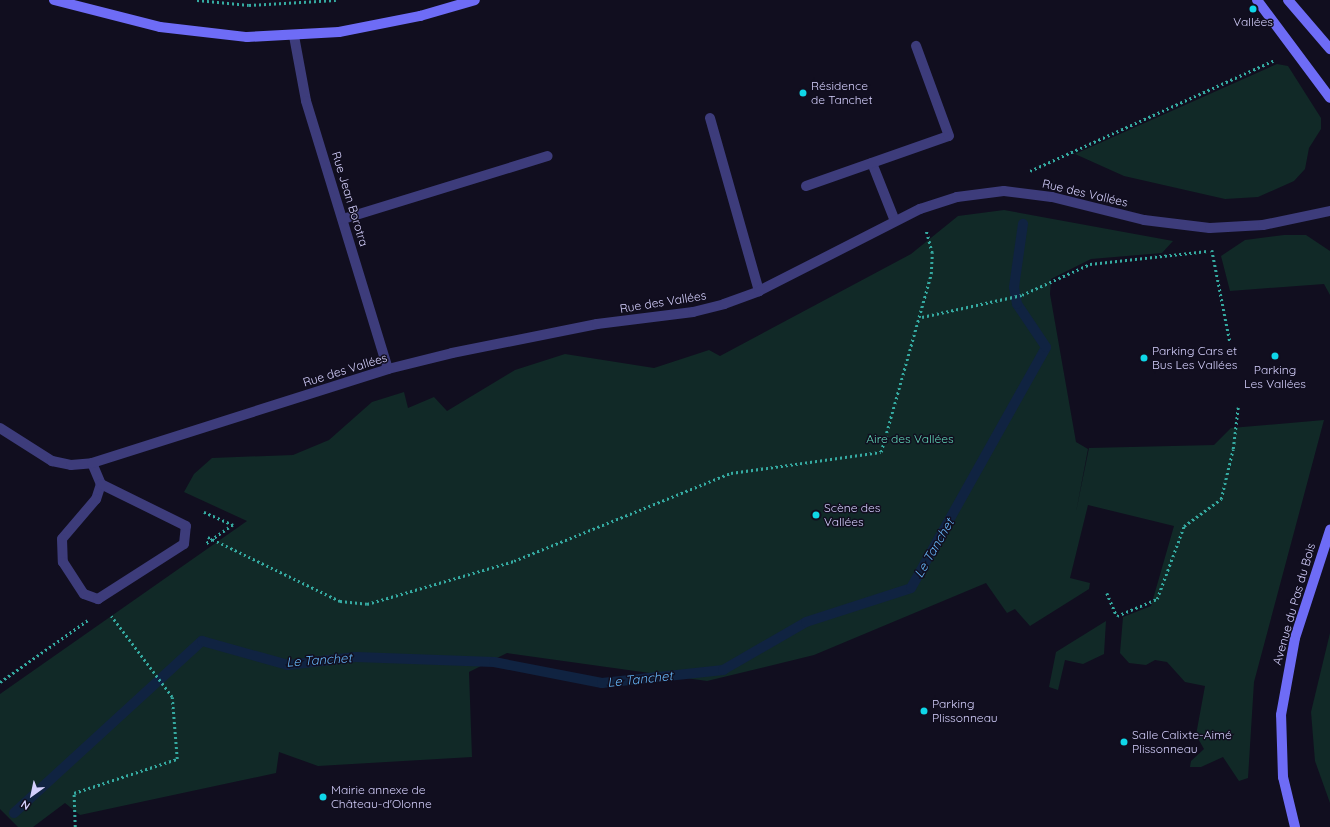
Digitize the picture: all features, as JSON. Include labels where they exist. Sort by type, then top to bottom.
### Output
[{"type":"main road","points":[[54,0],[160,27],[247,36],[294,36],[380,25],[475,0]]},
{"type":"main road","points":[[1257,0],[1330,98]]},
{"type":"main road","points":[[1288,0],[1330,49]]},
{"type":"main road","name":"Avenue du Pas du Bois","points":[[1295,827],[1283,777],[1280,714],[1295,638],[1330,530]]},
{"type":"street","name":"Rue Jean Borotra","points":[[294,36],[306,101],[388,369]]},
{"type":"street","points":[[806,186],[949,136],[916,46]]},
{"type":"street","points":[[710,118],[759,291]]},
{"type":"street","points":[[343,219],[548,156]]},
{"type":"street","points":[[872,163],[895,222]]},
{"type":"street","name":"Rue des Vallées","points":[[0,428],[52,461],[71,466],[92,463],[388,369],[536,336],[693,312],[759,291],[895,222],[957,197],[1004,191],[1052,197],[1144,220],[1210,228],[1263,225],[1330,211]]},
{"type":"street","points":[[92,463],[101,484],[186,526],[184,544],[98,599],[84,594],[63,562],[62,539],[96,499],[101,484]]},
{"type":"path","points":[[197,0],[296,2],[336,0]]},
{"type":"path","points":[[1030,170],[1278,59]]},
{"type":"path","points":[[213,540],[340,601],[367,604],[514,561],[731,473],[881,452],[922,317],[931,274],[932,253],[925,226]]},
{"type":"path","points":[[922,317],[987,300],[1022,295],[1090,264],[1212,251],[1230,342]]},
{"type":"path","points":[[1107,593],[1117,616],[1158,599],[1184,526],[1221,499],[1233,449],[1238,407]]},
{"type":"path","points":[[75,827],[74,793],[177,759],[172,696],[148,667],[109,614]]},
{"type":"path","points":[[0,682],[93,616]]},
{"type":"green space","points":[[1277,64],[1288,66],[1321,118],[1321,129],[1309,148],[1305,169],[1294,181],[1258,197],[1225,199],[1124,176],[1075,154]]},
{"type":"green space","name":"Aire des Vallées","points":[[1004,210],[1173,241],[1162,253],[1091,259],[1051,279],[1050,294],[1076,442],[1088,449],[1076,512],[1089,448],[1214,445],[1231,428],[1324,420],[1254,682],[1248,778],[1239,781],[1223,757],[1201,767],[1190,767],[1191,761],[1204,749],[1196,735],[1205,686],[1185,682],[1167,662],[1155,660],[1146,665],[1129,663],[1120,653],[1123,617],[1151,606],[1174,526],[1088,505],[1070,578],[1090,583],[1089,589],[1030,626],[1015,609],[1007,613],[986,583],[814,655],[707,681],[507,653],[469,672],[472,757],[318,766],[279,752],[276,773],[80,815],[65,803],[33,827],[18,827],[0,809],[0,694],[247,521],[184,492],[194,474],[212,458],[293,455],[329,440],[372,402],[404,392],[408,408],[434,397],[447,411],[515,370],[565,354],[654,368],[709,350],[720,356],[911,254],[958,216]]},
{"type":"green space","points":[[1284,235],[1306,235],[1330,251],[1330,295],[1324,284],[1230,291],[1221,256],[1245,240]]},
{"type":"green space","points":[[1106,621],[1104,654],[1083,664],[1065,660],[1058,690],[1049,687],[1056,652]]},
{"type":"green space","points":[[1330,633],[1330,803],[1315,761],[1311,712]]},
{"type":"waterway","name":"Le Tanchet","points":[[14,813],[202,641],[288,665],[356,657],[494,662],[602,683],[723,670],[806,622],[911,588],[1046,347],[1017,304],[1014,287],[1023,224]]},
{"type":"place","name":"Vallées","points":[[1253,9]]},
{"type":"place","name":"Résidence de Tanchet","points":[[803,93]]},
{"type":"place","name":"Parking Les Vallées","points":[[1275,356]]},
{"type":"place","name":"Parking Cars et Bus Les Vallées","points":[[1144,358]]},
{"type":"place","name":"Scène des Vallées","points":[[816,515]]},
{"type":"place","name":"Parking Plissonneau","points":[[924,711]]},
{"type":"place","name":"Salle Calixte-Aimé Plissonneau","points":[[1124,742]]},
{"type":"place","name":"Mairie annexe de Château-d'Olonne","points":[[323,797]]}]
